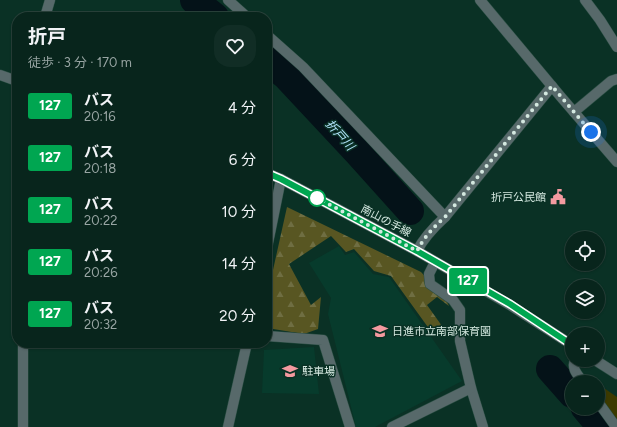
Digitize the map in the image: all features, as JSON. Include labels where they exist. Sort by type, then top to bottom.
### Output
[{"type":"street","points":[[46,12],[50,0]]},
{"type":"street","points":[[228,0],[241,12]]},
{"type":"street","points":[[480,0],[617,162]]},
{"type":"street","points":[[584,0],[600,20],[617,47]]},
{"type":"street","points":[[272,39],[303,67],[445,217]]},
{"type":"street","points":[[0,75],[12,79]]},
{"type":"street","points":[[574,112],[611,81],[617,79]]},
{"type":"street","points":[[417,251],[420,244],[433,228],[445,217],[552,86]]},
{"type":"street","name":"南山の手線","points":[[272,175],[417,251],[510,304],[565,340]]},
{"type":"street","points":[[272,223],[281,179]]},
{"type":"street","points":[[435,262],[429,274],[430,284],[453,300],[460,310],[460,341],[471,388],[483,427]]},
{"type":"street","points":[[272,336],[323,340],[350,427]]},
{"type":"street","points":[[23,348],[23,427]]},
{"type":"street","points":[[228,427],[246,348]]},
{"type":"street","points":[[605,366],[617,374]]},
{"type":"street","points":[[392,427],[471,388]]},
{"type":"street","points":[[605,412],[616,427]]},
{"type":"shaded area","name":"日進市立南部保育園","points":[[339,246],[345,255],[354,252],[373,274],[389,277],[462,381],[375,427],[356,427],[328,314],[331,298],[309,263]]},
{"type":"shaded area","name":"駐車場","points":[[314,347],[319,394],[262,393],[264,350]]},
{"type":"shaded area","points":[[605,389],[617,397],[617,422],[605,406]]},
{"type":"green space","points":[[287,207],[421,272],[445,298],[449,306],[437,297],[427,305],[442,326],[430,330],[391,276],[374,271],[354,249],[346,252],[331,236],[289,264],[311,305],[321,297],[318,329],[304,334],[272,329],[272,274]]},
{"type":"waterway","name":"折戸川","points":[[194,0],[209,12]]},
{"type":"waterway","name":"折戸川","points":[[272,64],[286,76],[410,211]]},
{"type":"waterway","name":"折戸川","points":[[550,369],[565,386]]},
{"type":"waterway","name":"折戸川","points":[[591,415],[601,427]]},
{"type":"bus line","name":"127","points":[[272,175],[417,251],[510,304],[565,340]]},
{"type":"place","name":"折戸公民館","points":[[558,197]]},
{"type":"place","name":"日進市立南部保育園","points":[[380,331]]},
{"type":"place","name":"駐車場","points":[[290,371]]},
{"type":"route","points":[[317,198],[417,251],[420,244],[433,228],[445,217],[552,86],[591,132]]}]
